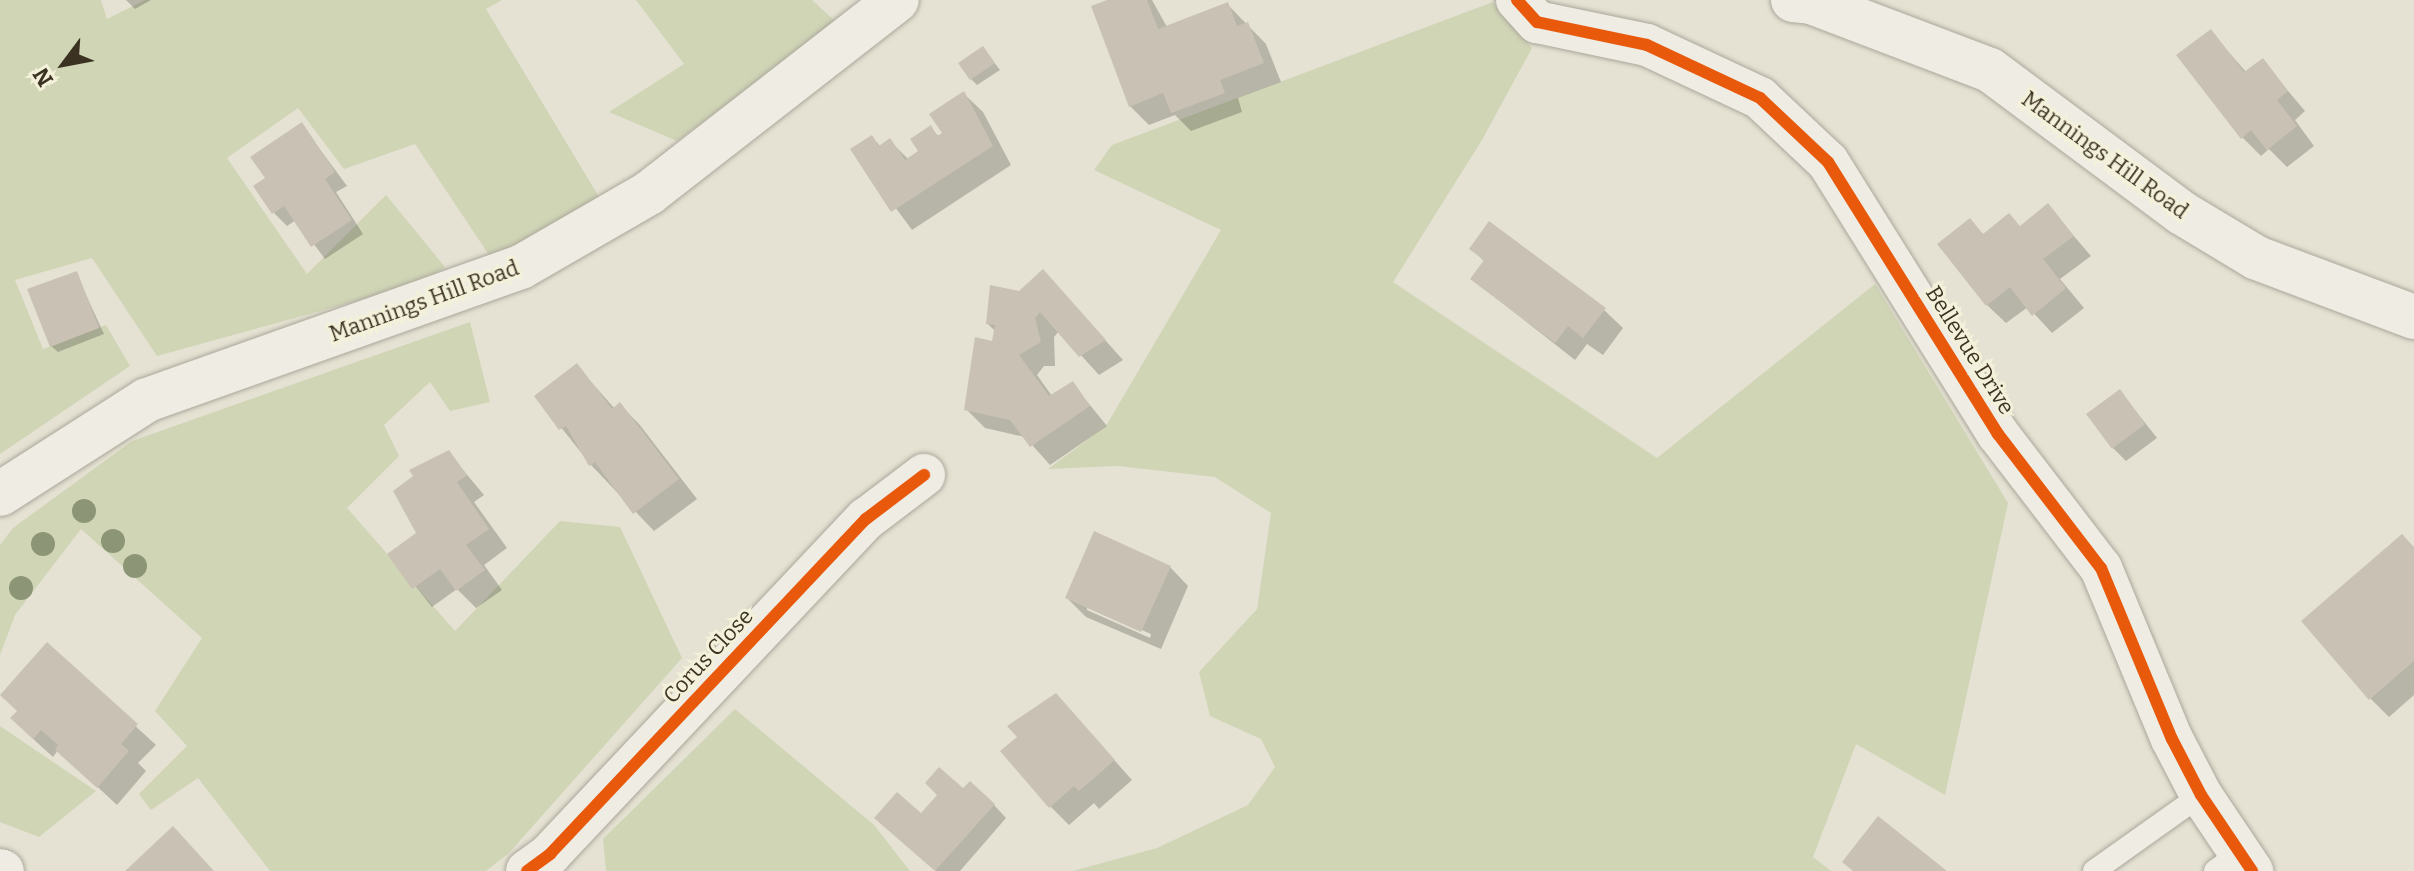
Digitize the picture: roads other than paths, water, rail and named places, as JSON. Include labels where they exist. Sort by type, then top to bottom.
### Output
[{"type":"main road","name":"Mannings Hill Road","points":[[0,494],[147,400],[521,267],[649,193],[897,0]]},
{"type":"main road","name":"Mannings Hill Road","points":[[1793,0],[1990,70],[2182,213],[2257,258],[2414,317]]},
{"type":"street","name":"Bellevue Drive","points":[[1517,0],[1537,22],[1647,45],[1760,98],[1828,162],[1998,434],[2101,568],[2235,865]]},
{"type":"street","name":"Corus Close","points":[[527,871],[550,854],[866,519],[924,475]]},
{"type":"lane","points":[[2094,871],[2201,795]]}]
